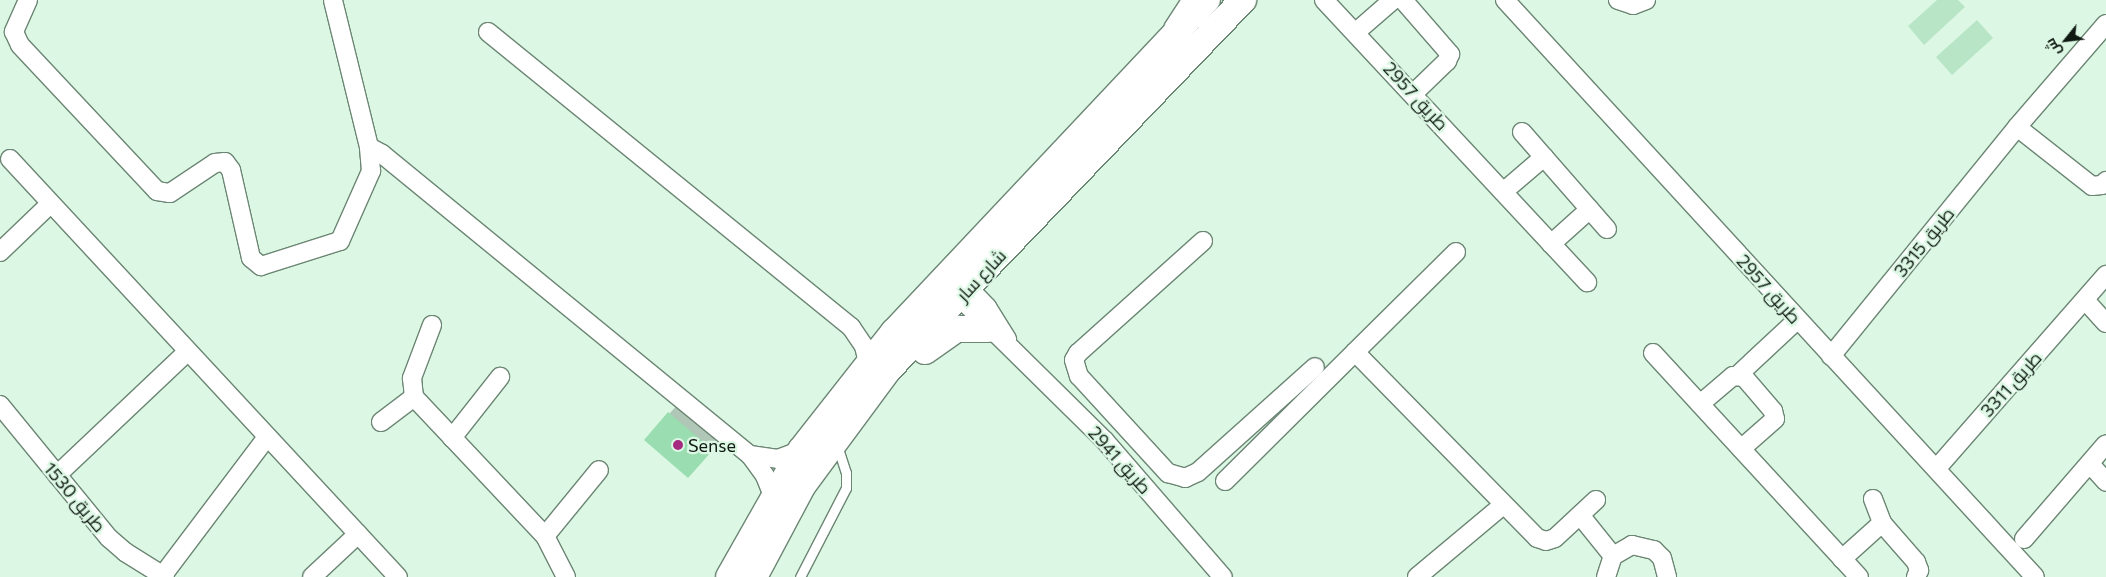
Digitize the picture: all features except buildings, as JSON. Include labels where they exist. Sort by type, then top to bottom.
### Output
[{"type":"street","points":[[28,0],[14,32],[20,45],[157,191],[170,193],[215,163],[225,162],[231,170],[256,264],[262,266],[340,241],[371,171],[369,147],[333,0]]},
{"type":"street","name":"شارع سار","points":[[754,577],[788,509],[835,438],[861,403],[956,285],[1163,46],[1207,0]]},
{"type":"street","name":"شارع سار","points":[[729,577],[773,496],[801,450],[894,332],[956,285],[1090,157],[1243,0]]},
{"type":"street","name":"طريق 2957","points":[[1324,0],[1414,93],[1587,282]]},
{"type":"street","points":[[1356,32],[1393,0]]},
{"type":"street","points":[[1403,0],[1450,54],[1447,61],[1414,93]]},
{"type":"street","name":"طريق 2957","points":[[1505,0],[1797,320],[1937,468],[2035,577]]},
{"type":"street","points":[[1618,0],[1633,5],[1646,0]]},
{"type":"street","name":"طريق 3315","points":[[1832,356],[2017,127],[2106,24]]},
{"type":"street","points":[[488,32],[851,327],[864,346],[868,364]]},
{"type":"street","points":[[2017,127],[2092,186],[2102,185],[2106,181]]},
{"type":"street","points":[[1522,132],[1608,229]]},
{"type":"street","points":[[369,147],[390,160],[750,455],[765,476],[773,496]]},
{"type":"street","points":[[1503,192],[1544,157]]},
{"type":"street","points":[[10,159],[187,352],[398,577]]},
{"type":"street","points":[[0,252],[50,204]]},
{"type":"street","points":[[1551,244],[1590,209]]},
{"type":"street","points":[[1203,241],[1078,354],[1074,360],[1079,376],[1168,473],[1185,478],[1198,472],[1315,368]]},
{"type":"street","points":[[1226,481],[1456,252]]},
{"type":"street","name":"طريق 3311","points":[[1937,468],[2106,276]]},
{"type":"street","name":"طريق 2941","points":[[956,285],[988,329],[1012,348],[1105,441],[1223,577]]},
{"type":"street","name":"طريق 2941","points":[[956,285],[997,320],[1012,348]]},
{"type":"street","points":[[2085,300],[2106,323]]},
{"type":"street","points":[[1700,404],[1738,375],[1797,320]]},
{"type":"street","points":[[432,325],[412,378],[414,398],[545,536],[566,577]]},
{"type":"street","points":[[861,403],[884,390],[947,333],[967,326],[988,329]]},
{"type":"street","points":[[851,327],[870,332],[894,332]]},
{"type":"street","points":[[57,475],[187,352]]},
{"type":"street","points":[[1355,352],[1503,506],[1537,538],[1546,541],[1555,538],[1596,500]]},
{"type":"street","points":[[1653,353],[1858,577]]},
{"type":"street","points":[[1738,375],[1744,377],[1775,415],[1773,422],[1742,449]]},
{"type":"street","points":[[452,438],[500,377]]},
{"type":"street","points":[[381,422],[414,398]]},
{"type":"street","name":"طريق 1530","points":[[0,405],[109,538],[125,552],[164,576]]},
{"type":"street","points":[[1105,441],[1124,425]]},
{"type":"street","points":[[164,576],[267,437]]},
{"type":"street","points":[[2024,539],[2106,444]]},
{"type":"street","points":[[750,455],[778,459],[801,450]]},
{"type":"street","points":[[2090,464],[2106,482]]},
{"type":"street","points":[[545,536],[599,470]]},
{"type":"street","points":[[1873,498],[1882,523],[1916,562],[1919,570],[1916,577]]},
{"type":"street","points":[[1417,577],[1503,506]]},
{"type":"street","points":[[1580,515],[1612,556]]},
{"type":"street","points":[[1842,559],[1882,523]]},
{"type":"street","points":[[312,577],[358,534]]},
{"type":"street","points":[[1606,577],[1612,556],[1632,545],[1643,546],[1662,558],[1667,577]]},
{"type":"lane","points":[[1163,46],[1169,26],[1185,0]]},
{"type":"lane","points":[[800,577],[846,488],[846,473],[835,438]]},
{"type":"green space","points":[[1937,0],[1958,0],[1965,7],[1924,45],[1908,26]]},
{"type":"green space","points":[[1977,20],[1993,38],[1952,75],[1936,57]]},
{"type":"place","name":"Sense","points":[[678,445]]}]
